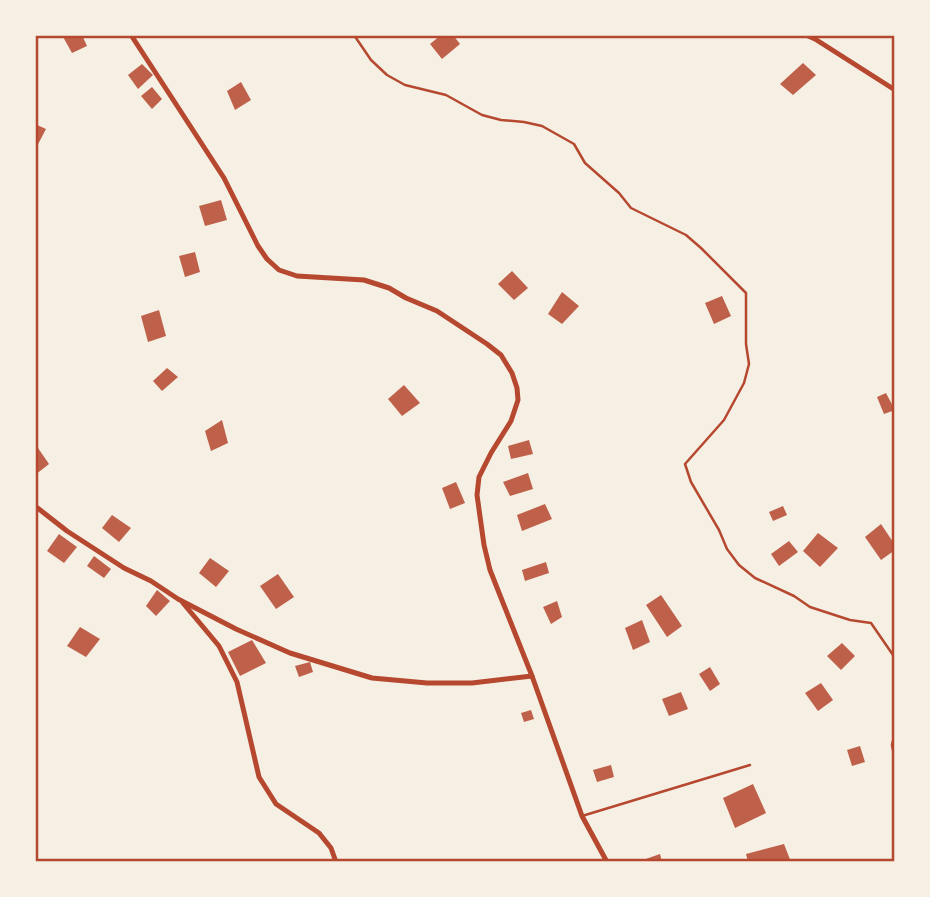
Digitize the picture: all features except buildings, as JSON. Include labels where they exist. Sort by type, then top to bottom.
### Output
[{"type":"street","points":[[131,35],[224,178],[267,260],[279,270],[297,276],[364,280],[389,288],[437,311],[487,344],[500,355],[512,373],[517,388],[517,400],[511,421],[479,477],[477,495],[482,533],[490,570],[532,676],[582,816],[607,862]]},
{"type":"street","points":[[806,35],[895,90]]},
{"type":"street","points":[[35,506],[67,531],[181,601],[290,653],[372,678],[427,683],[472,683],[532,676]]},
{"type":"street","points":[[181,601],[219,646],[237,682],[258,777],[276,804],[319,833],[331,848],[336,862]]},
{"type":"lane","points":[[354,35],[371,60],[387,75],[405,85],[446,95],[482,115],[542,126],[573,144],[585,163],[619,193],[631,208],[686,235],[746,293],[746,344],[749,364],[744,383],[724,420],[685,464],[691,482],[727,549],[739,565],[755,578],[794,596],[810,607],[850,620],[871,623],[893,655],[895,663]]},
{"type":"lane","points":[[895,732],[892,744],[895,760]]},
{"type":"lane","points":[[582,816],[750,765]]}]
